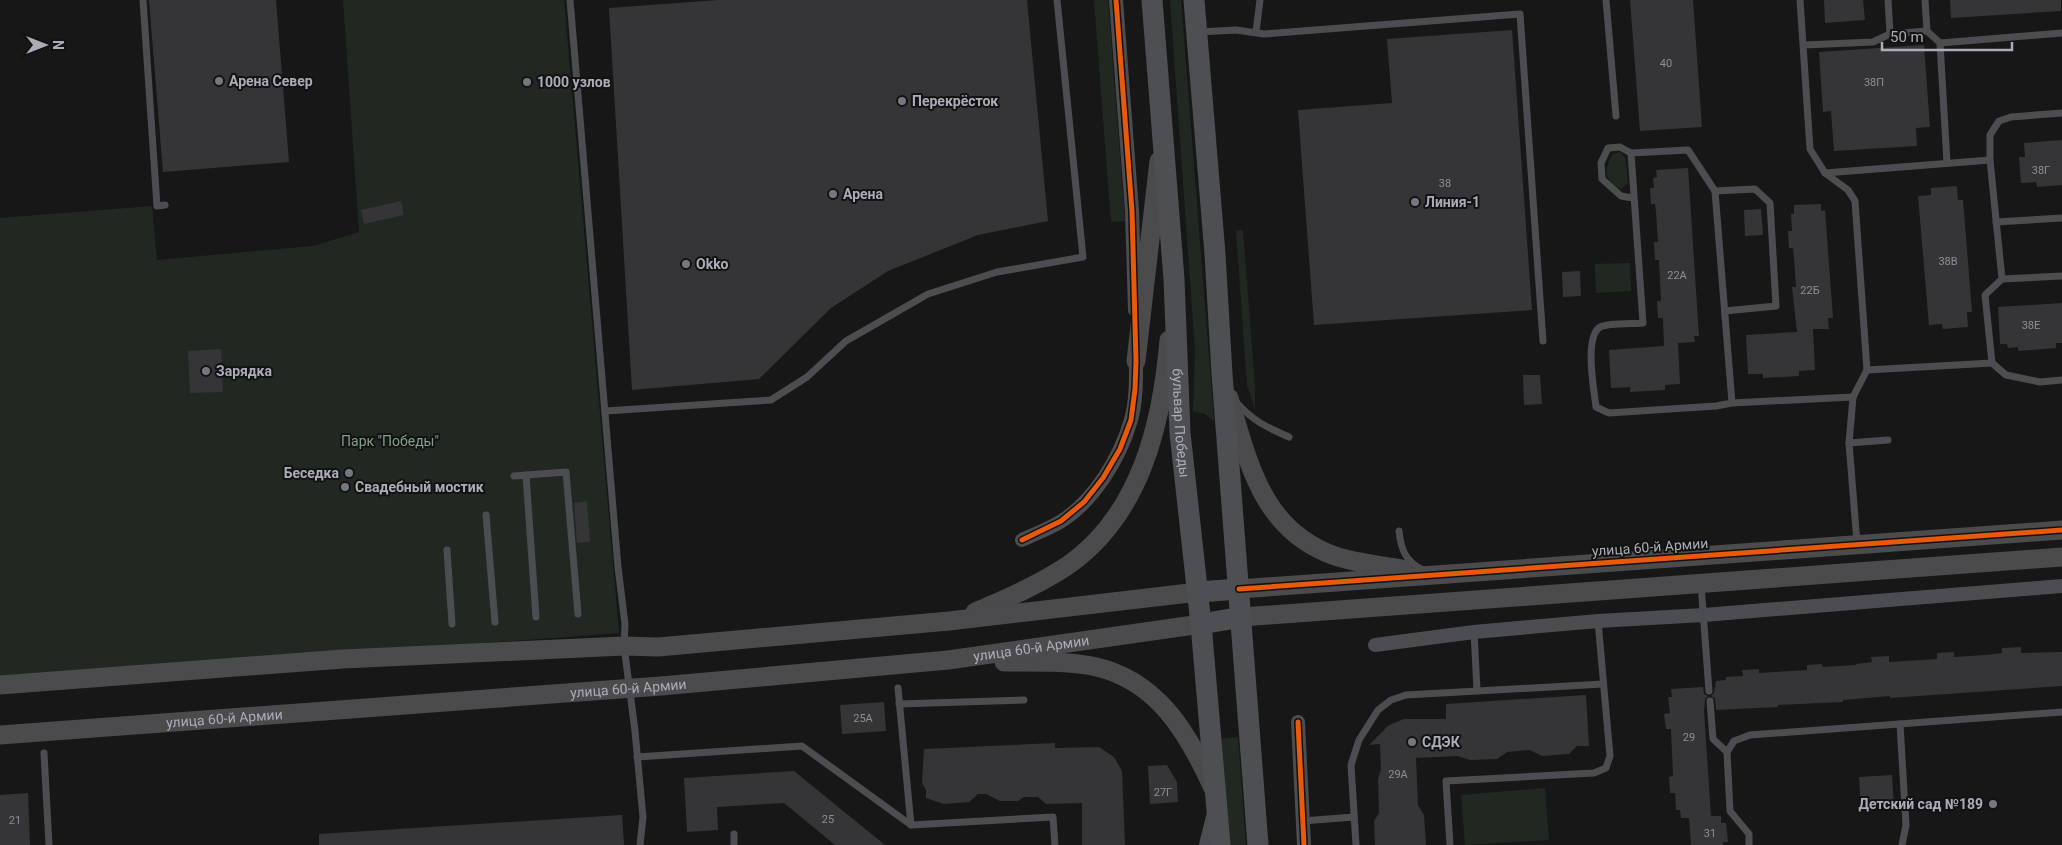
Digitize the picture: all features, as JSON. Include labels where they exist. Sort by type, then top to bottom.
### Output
[{"type":"main road","name":"бульвар Победы","points":[[1152,0],[1174,279],[1180,433],[1198,592],[1220,845]]},
{"type":"main road","points":[[1194,0],[1215,254],[1222,374],[1258,845]]},
{"type":"main road","points":[[1136,361],[1162,133]]},
{"type":"main road","points":[[949,622],[1009,598],[1068,565],[1090,547],[1108,526],[1129,496],[1143,468],[1153,439],[1160,407],[1166,377],[1174,279]]},
{"type":"main road","points":[[1222,374],[1249,464],[1265,500],[1289,528],[1315,547],[1334,556],[1433,574]]},
{"type":"main road","name":"улица 60-й Армии","points":[[0,685],[342,659],[624,646],[658,647],[949,622],[1198,592],[2062,530]]},
{"type":"main road","points":[[1699,555],[1701,583]]},
{"type":"main road","name":"улица 60-й Армии","points":[[0,735],[629,688],[948,660],[1242,617],[2062,557]]},
{"type":"main road","points":[[948,660],[1064,663],[1093,666],[1113,672],[1131,681],[1150,693],[1182,730],[1202,764],[1216,801]]},
{"type":"street","points":[[1022,540],[1061,521],[1084,502],[1104,478],[1120,449],[1131,420],[1136,361],[1132,211],[1116,0]]},
{"type":"street","points":[[1375,645],[1474,632],[1598,621],[1704,615],[2062,586]]},
{"type":"street","points":[[1298,722],[1304,845]]},
{"type":"street","points":[[1206,845],[1216,801]]},
{"type":"lane","points":[[143,0],[158,206],[165,205]]},
{"type":"lane","points":[[570,0],[618,567],[625,624],[624,646],[643,817],[640,845]]},
{"type":"lane","points":[[606,411],[771,400],[807,377],[846,341],[928,294],[996,272],[1083,257],[1057,0]]},
{"type":"lane","points":[[1256,32],[1260,0]]},
{"type":"lane","points":[[1606,0],[1616,116]]},
{"type":"lane","points":[[1800,0],[1810,148],[1825,173],[1848,190],[1855,201],[1867,370],[1854,397],[1849,443],[1857,544]]},
{"type":"lane","points":[[1888,0],[1890,34]]},
{"type":"lane","points":[[1925,0],[1927,31],[1940,43],[1947,163]]},
{"type":"lane","points":[[1196,32],[1236,30],[1264,34],[1520,14],[1543,341]]},
{"type":"lane","points":[[1804,45],[1872,42],[1890,34],[1927,31]]},
{"type":"lane","points":[[1940,43],[2062,34]]},
{"type":"lane","points":[[2002,280],[1990,160],[1990,135],[1999,121],[2011,117],[2062,113]]},
{"type":"lane","points":[[1633,198],[1621,196],[1602,179],[1601,162],[1608,148],[1620,147],[1631,153],[1688,150],[1714,191],[1732,403]]},
{"type":"lane","points":[[1631,153],[1643,323],[1601,326],[1594,332],[1591,343],[1596,407],[1609,413],[1716,406],[1732,403],[1854,397]]},
{"type":"lane","points":[[1825,173],[1990,160]]},
{"type":"lane","points":[[1714,191],[1755,189],[1770,203],[1776,306],[1725,311]]},
{"type":"lane","points":[[1996,222],[2062,218]]},
{"type":"lane","points":[[1992,363],[1986,295],[2002,280],[2062,276]]},
{"type":"lane","points":[[1867,370],[1992,363],[2006,375],[2040,382],[2062,380]]},
{"type":"lane","points":[[1222,374],[1235,400],[1248,416],[1260,424],[1289,437]]},
{"type":"lane","points":[[1849,443],[1888,440]]},
{"type":"lane","points":[[514,476],[566,472],[578,614]]},
{"type":"lane","points":[[526,475],[536,617]]},
{"type":"lane","points":[[486,515],[495,622]]},
{"type":"lane","points":[[1399,531],[1400,545],[1406,557],[1416,566],[1433,574]]},
{"type":"lane","points":[[447,550],[452,624]]},
{"type":"lane","points":[[1701,583],[1709,691]]},
{"type":"lane","points":[[1450,845],[1446,781],[1594,773],[1606,768],[1610,756],[1598,621]]},
{"type":"lane","points":[[1474,632],[1477,690]]},
{"type":"lane","points":[[1356,845],[1351,764],[1360,740],[1378,710],[1391,700],[1406,694],[1603,684]]},
{"type":"lane","points":[[898,688],[911,825]]},
{"type":"lane","points":[[899,704],[1024,700]]},
{"type":"lane","points":[[1710,701],[1713,740],[1727,752]]},
{"type":"lane","points":[[1750,845],[1749,834],[1730,811],[1727,752],[1734,741],[1750,735],[2062,712]]},
{"type":"lane","points":[[1900,724],[1906,825],[1902,845]]},
{"type":"lane","points":[[637,757],[802,746],[911,825],[1053,817],[1055,845]]},
{"type":"lane","points":[[44,753],[50,845]]},
{"type":"lane","points":[[1302,821],[1354,817]]},
{"type":"lane","points":[[734,834],[734,845]]},
{"type":"green space","name":"Парк \"Победы\"","points":[[343,0],[564,0],[619,633],[0,679],[0,218],[152,206],[157,260],[313,246],[359,232]]},
{"type":"green space","points":[[1094,0],[1108,0],[1125,221],[1111,222]]},
{"type":"green space","points":[[1170,0],[1181,0],[1214,421],[1205,414],[1193,411],[1195,351]]},
{"type":"green space","points":[[1620,152],[1626,159],[1628,183],[1621,189],[1611,182],[1607,174],[1608,165],[1613,154]]},
{"type":"green space","points":[[1243,230],[1255,386],[1255,410],[1247,385],[1236,231]]},
{"type":"green space","points":[[1630,263],[1631,291],[1596,293],[1595,264]]},
{"type":"green space","points":[[1238,737],[1246,845],[1229,845],[1220,739]]},
{"type":"green space","points":[[1545,788],[1549,840],[1465,845],[1461,795]]},
{"type":"building","name":"Арена Север","points":[[149,0],[276,0],[289,162],[163,172]]},
{"type":"building","name":"Арена","points":[[718,0],[1027,0],[1048,221],[978,235],[888,271],[831,308],[759,379],[632,390],[609,8]]},
{"type":"building","points":[[1630,0],[1693,0],[1702,127],[1640,131]]},
{"type":"building","points":[[1824,0],[1863,0],[1865,20],[1825,23]]},
{"type":"building","points":[[1950,0],[2061,0],[2061,11],[1951,18]]},
{"type":"building","name":"Линия-1","points":[[1512,30],[1532,310],[1314,325],[1298,110],[1392,103],[1387,39]]},
{"type":"building","points":[[1924,45],[1930,127],[1916,128],[1917,146],[1834,151],[1831,111],[1823,112],[1819,52]]},
{"type":"building","points":[[2062,140],[2062,185],[2037,187],[2036,182],[2021,183],[2019,157],[2025,157],[2024,143]]},
{"type":"building","points":[[1688,168],[1699,336],[1694,336],[1695,342],[1678,343],[1680,384],[1665,385],[1665,390],[1630,392],[1630,387],[1611,388],[1609,350],[1664,346],[1663,318],[1658,318],[1657,301],[1661,301],[1659,260],[1655,260],[1654,242],[1658,242],[1656,212],[1655,204],[1651,204],[1650,188],[1654,188],[1653,178],[1657,177],[1656,170]]},
{"type":"building","points":[[1957,186],[1958,200],[1963,200],[1972,312],[1967,312],[1968,327],[1943,329],[1942,324],[1929,325],[1918,196],[1931,195],[1931,188]]},
{"type":"building","points":[[401,201],[404,215],[364,224],[361,210]]},
{"type":"building","points":[[1821,204],[1821,211],[1825,210],[1833,318],[1828,318],[1829,329],[1813,329],[1815,370],[1799,371],[1799,376],[1763,378],[1763,374],[1748,374],[1746,335],[1797,332],[1792,287],[1796,287],[1794,257],[1793,248],[1789,248],[1788,231],[1792,231],[1791,214],[1794,214],[1794,205]]},
{"type":"building","points":[[1761,209],[1763,235],[1745,236],[1744,210]]},
{"type":"building","points":[[1580,271],[1581,296],[1563,297],[1562,272]]},
{"type":"building","points":[[2062,303],[2062,343],[2056,343],[2056,348],[2018,351],[2018,347],[2008,348],[2007,344],[2000,344],[1998,307]]},
{"type":"building","name":"Зарядка","points":[[221,349],[223,392],[190,393],[188,351]]},
{"type":"building","points":[[1523,375],[1540,375],[1542,404],[1524,405]]},
{"type":"building","points":[[587,501],[590,542],[577,543],[574,503]]},
{"type":"building","points":[[2021,647],[2021,653],[2062,652],[2062,686],[1890,698],[1890,696],[1843,700],[1843,702],[1716,710],[1715,698],[1711,696],[1714,693],[1716,681],[1726,680],[1726,677],[1743,676],[1742,670],[1759,669],[1759,673],[1807,670],[1807,665],[1822,664],[1823,667],[1872,662],[1871,657],[1889,656],[1889,662],[1937,659],[1937,653],[1954,652],[1954,657],[1986,655],[2002,653],[2002,648]]},
{"type":"building","points":[[1703,687],[1704,694],[1708,696],[1705,699],[1704,711],[1711,816],[1721,816],[1721,823],[1726,823],[1728,842],[1723,842],[1723,845],[1691,845],[1689,818],[1681,818],[1680,810],[1676,810],[1675,793],[1670,793],[1669,777],[1673,776],[1671,729],[1666,729],[1664,714],[1670,713],[1668,697],[1672,697],[1671,689]]},
{"type":"building","points":[[1586,695],[1589,746],[1577,746],[1569,754],[1542,756],[1530,750],[1507,752],[1497,759],[1470,760],[1457,756],[1416,758],[1418,805],[1424,815],[1426,845],[1375,845],[1374,821],[1379,813],[1380,744],[1369,745],[1389,725],[1404,719],[1446,719],[1446,704]]},
{"type":"building","points":[[884,702],[886,731],[842,734],[840,705]]},
{"type":"building","points":[[1055,743],[1055,748],[1099,747],[1114,757],[1122,771],[1125,845],[1082,845],[1082,803],[1046,804],[1038,797],[1024,797],[1018,801],[1000,801],[986,794],[978,794],[969,802],[944,804],[926,798],[926,790],[922,783],[924,749]]},
{"type":"building","points":[[1167,765],[1177,782],[1178,802],[1150,804],[1148,766]]},
{"type":"building","points":[[794,771],[885,845],[835,845],[784,803],[717,807],[718,830],[687,832],[684,778]]},
{"type":"building","points":[[1892,775],[1894,808],[1861,810],[1859,777]]},
{"type":"building","points":[[28,793],[30,845],[0,845],[0,795]]},
{"type":"building","points":[[622,815],[624,845],[319,845],[319,834]]},
{"type":"cycle path","points":[[1022,540],[1061,521],[1084,502],[1103,478],[1120,449],[1131,420],[1136,361],[1132,211],[1116,0]]},
{"type":"cycle path","points":[[1239,589],[2062,530]]},
{"type":"cycle path","points":[[1298,722],[1304,845]]},
{"type":"place","name":"Арена Север","points":[[219,81]]},
{"type":"place","name":"1000 узлов","points":[[527,82]]},
{"type":"place","name":"Перекрёсток","points":[[902,101]]},
{"type":"place","name":"Арена","points":[[833,194]]},
{"type":"place","name":"Линия-1","points":[[1415,202]]},
{"type":"place","name":"Okko","points":[[686,264]]},
{"type":"place","name":"Зарядка","points":[[206,371]]},
{"type":"place","name":"Беседка","points":[[349,473]]},
{"type":"place","name":"Свадебный мостик","points":[[345,487]]},
{"type":"place","name":"СДЭК","points":[[1412,742]]},
{"type":"place","name":"Детский сад №189","points":[[1993,804]]}]
